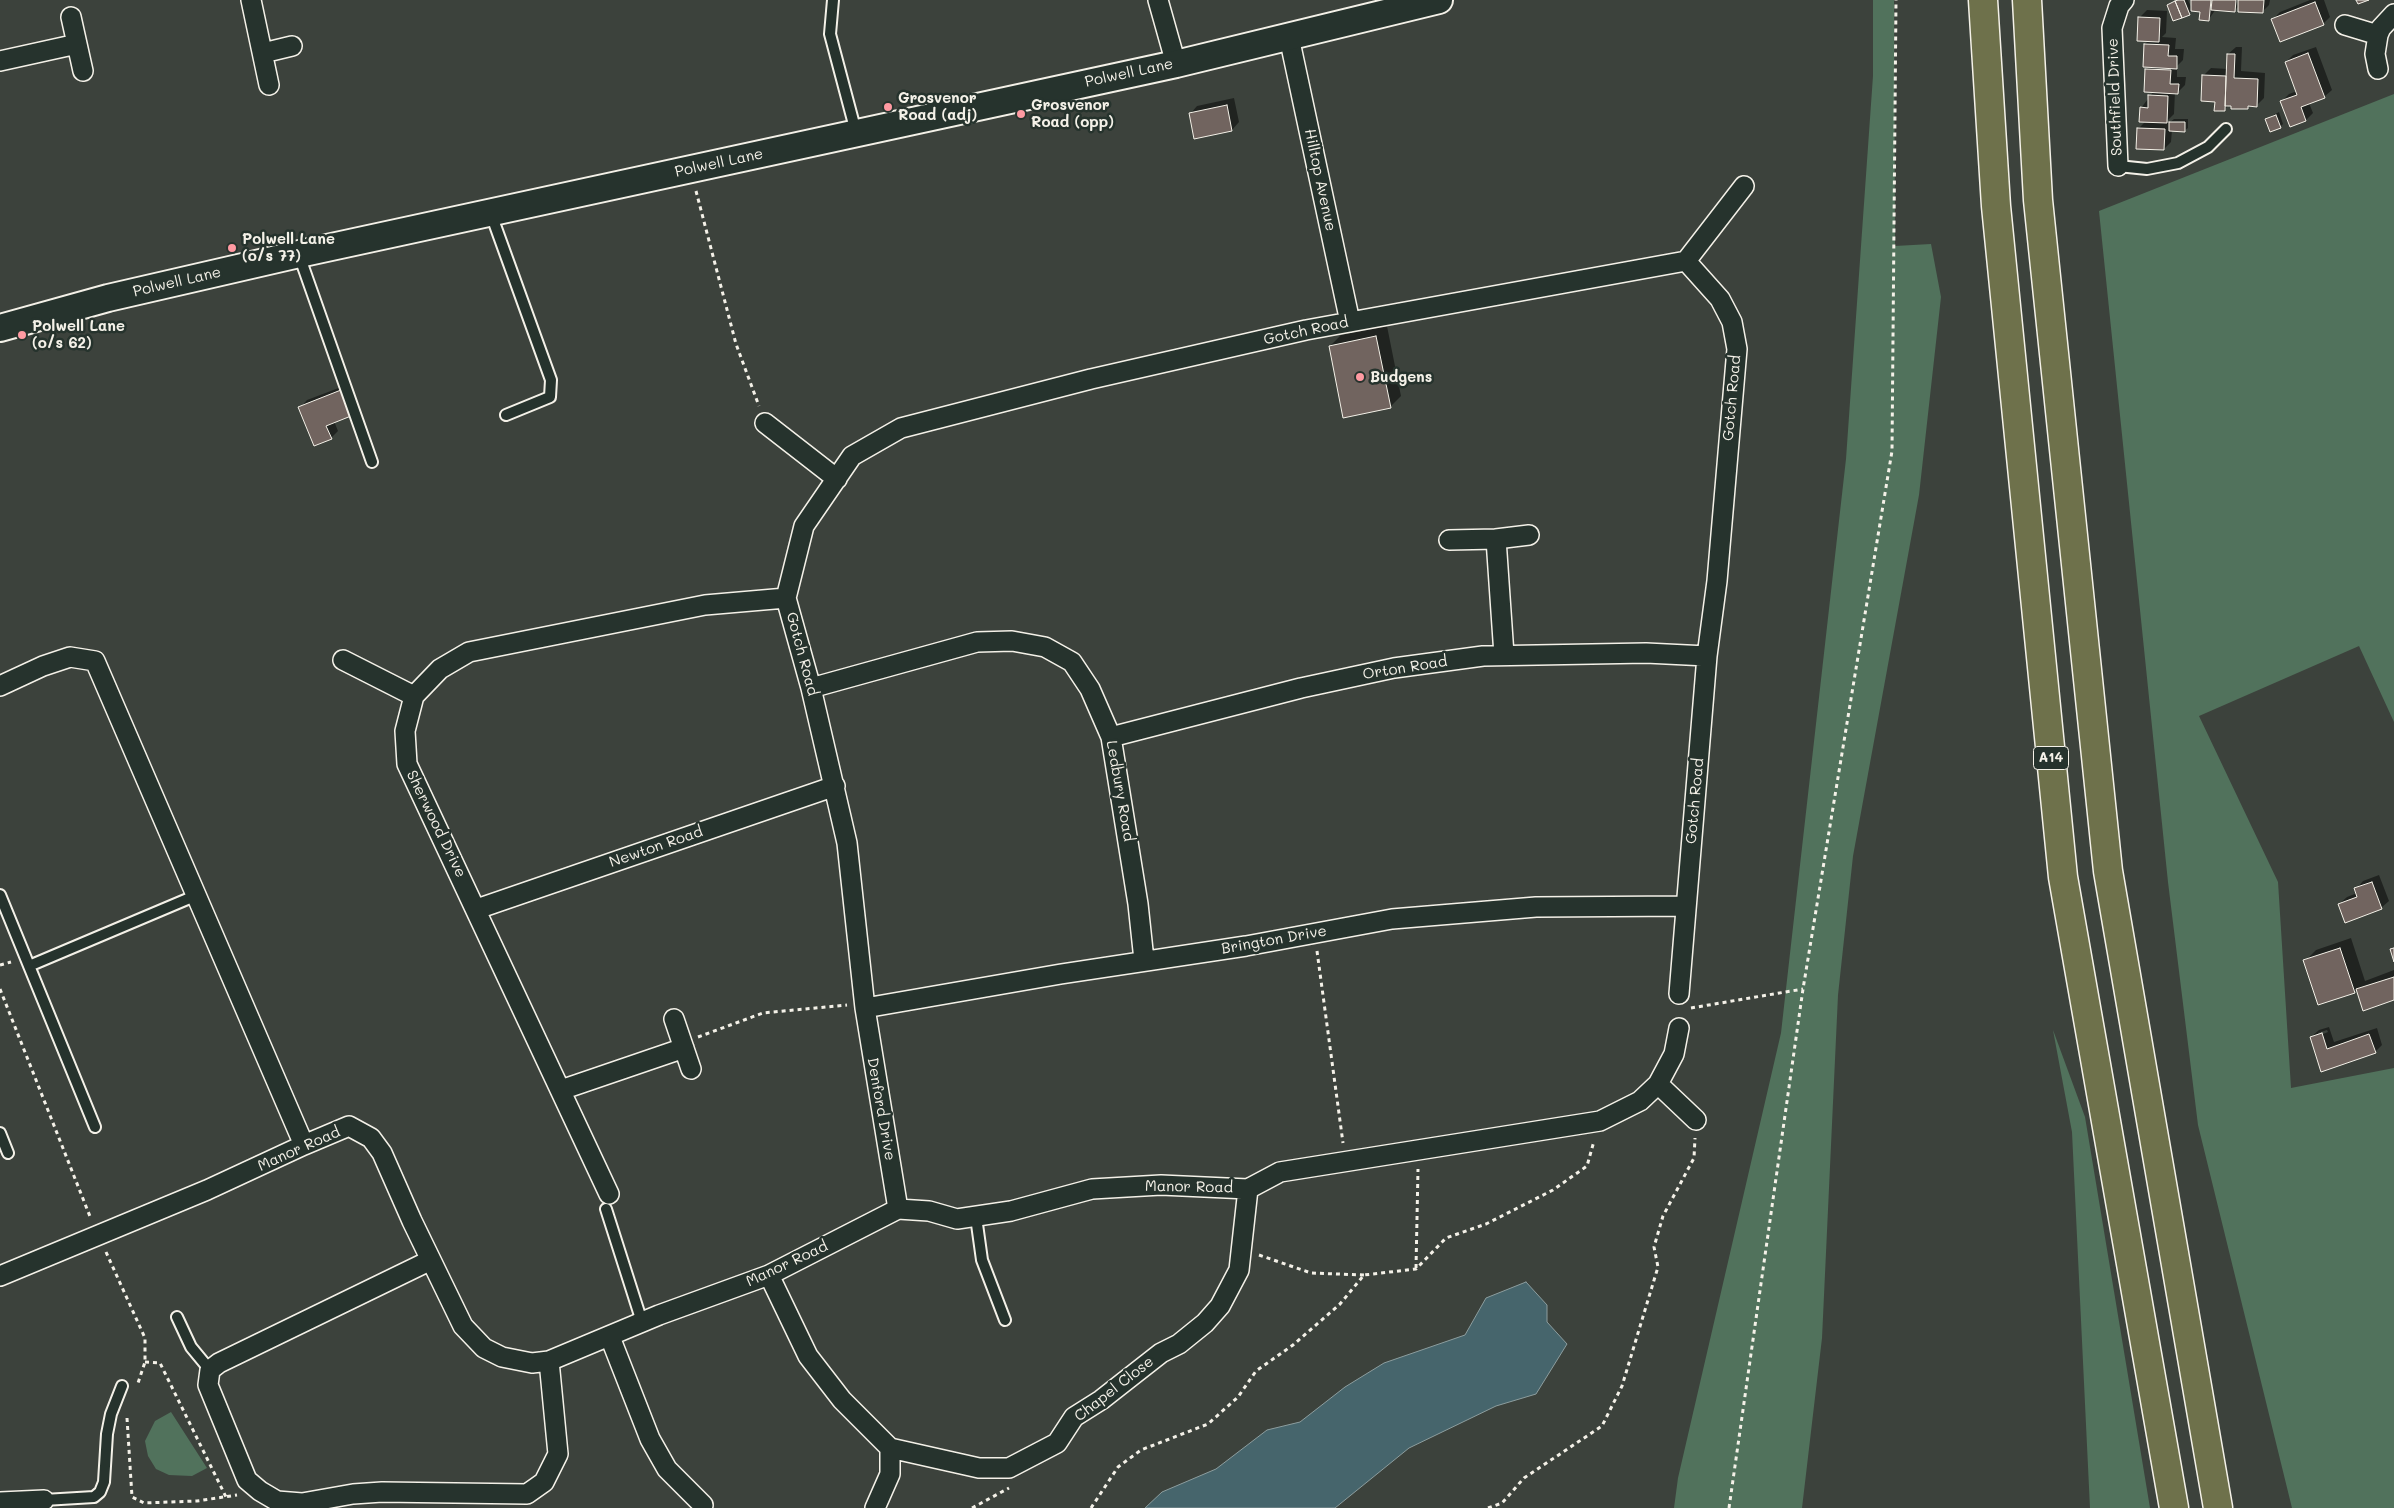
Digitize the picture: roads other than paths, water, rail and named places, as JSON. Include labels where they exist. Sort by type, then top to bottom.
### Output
[{"type":"highway","name":"A14","points":[[1983,0],[1996,206],[2063,877],[2174,1508]]},
{"type":"highway","points":[[2027,0],[2038,200],[2108,871],[2218,1508]]},
{"type":"street","points":[[252,0],[269,85]]},
{"type":"street","points":[[1158,0],[1176,64]]},
{"type":"street","name":"Polwell Lane","points":[[0,328],[108,298],[299,254],[1176,64],[1438,0]]},
{"type":"street","name":"Southfield Drive","points":[[2118,166],[2112,28],[2119,6],[2124,0]]},
{"type":"street","points":[[2378,69],[2375,54],[2378,35],[2381,28],[2394,14]]},
{"type":"street","points":[[71,17],[83,71]]},
{"type":"street","points":[[2345,25],[2378,35]]},
{"type":"street","name":"Hilltop Avenue","points":[[1289,37],[1350,322]]},
{"type":"street","points":[[0,61],[77,44]]},
{"type":"street","points":[[263,52],[292,46]]},
{"type":"street","points":[[1686,261],[1744,186]]},
{"type":"street","name":"Gotch Road","points":[[865,1008],[847,843],[812,688],[786,598],[804,526],[852,456],[901,428],[1091,379],[1350,322],[1686,261],[1720,298],[1732,322],[1737,348],[1717,581],[1707,656],[1686,906],[1684,1001]]},
{"type":"street","points":[[765,422],[837,478]]},
{"type":"street","points":[[1449,540],[1496,539],[1529,535]]},
{"type":"street","points":[[1496,539],[1504,655]]},
{"type":"street","name":"Sherwood Drive","points":[[608,1201],[561,1090],[407,764],[405,731],[414,696],[440,669],[469,652],[705,605],[786,598]]},
{"type":"street","name":"Ledbury Road","points":[[812,688],[977,642],[1012,640],[1045,647],[1072,662],[1090,689],[1111,737],[1137,895],[1144,960]]},
{"type":"street","name":"Orton Road","points":[[1111,737],[1301,688],[1394,668],[1504,655],[1646,653],[1707,656]]},
{"type":"street","points":[[0,686],[43,666],[70,657],[95,661],[304,1145]]},
{"type":"street","points":[[343,660],[414,696]]},
{"type":"street","name":"Newton Road","points":[[477,909],[835,786]]},
{"type":"street","name":"Brington Drive","points":[[865,1008],[1392,919],[1536,907],[1686,906]]},
{"type":"street","name":"Denford Drive","points":[[865,1008],[898,1209]]},
{"type":"street","points":[[674,1019],[691,1069]]},
{"type":"street","name":"Manor Road","points":[[0,1276],[207,1190],[349,1126],[371,1138],[382,1154],[463,1326],[484,1348],[502,1357],[532,1363],[549,1361],[642,1322],[769,1275],[898,1209],[929,1211],[957,1220],[1011,1211],[1092,1190],[1161,1184],[1248,1189],[1280,1172],[1600,1121],[1640,1101],[1658,1084],[1674,1054],[1679,1028]]},
{"type":"street","points":[[561,1090],[684,1048]]},
{"type":"street","points":[[1658,1084],[1696,1120]]},
{"type":"street","name":"Chapel Close","points":[[890,1448],[979,1468],[1009,1468],[1056,1443],[1074,1417],[1101,1400],[1161,1353],[1179,1344],[1205,1323],[1220,1306],[1239,1270],[1248,1189]]},
{"type":"street","points":[[431,1260],[219,1363],[210,1370],[208,1384],[247,1480],[260,1491],[277,1501],[302,1503],[354,1494],[382,1492],[526,1494],[544,1482],[558,1454],[549,1361]]},
{"type":"street","points":[[769,1275],[808,1356],[842,1400],[890,1448],[890,1474],[875,1508]]},
{"type":"street","points":[[610,1337],[650,1439],[668,1469],[702,1506]]},
{"type":"street","points":[[0,1502],[44,1500]]},
{"type":"lane","points":[[833,0],[830,34],[856,132]]},
{"type":"lane","points":[[2118,166],[2148,168],[2178,163],[2208,147],[2226,129]]},
{"type":"lane","points":[[491,213],[551,380],[550,397],[506,415]]},
{"type":"lane","points":[[299,254],[372,462]]},
{"type":"lane","points":[[0,895],[95,1127]]},
{"type":"lane","points":[[29,966],[197,895]]},
{"type":"lane","points":[[0,1133],[8,1153]]},
{"type":"lane","points":[[608,1201],[642,1322]]},
{"type":"lane","points":[[976,1217],[982,1260],[1005,1320]]},
{"type":"lane","points":[[177,1316],[191,1347],[210,1370]]},
{"type":"lane","points":[[44,1500],[94,1497],[100,1492],[104,1482],[107,1434],[111,1414],[122,1386]]},
{"type":"water","points":[[1526,1282],[1547,1305],[1547,1322],[1567,1344],[1536,1394],[1496,1406],[1409,1448],[1335,1508],[1145,1508],[1162,1492],[1216,1469],[1267,1430],[1300,1422],[1345,1387],[1384,1363],[1465,1335],[1486,1298]]},
{"type":"place","name":"Grosvenor Road (adj)","points":[[888,107]]},
{"type":"place","name":"Grosvenor Road (opp)","points":[[1021,114]]},
{"type":"place","name":"Polwell Lane (o/s 77)","points":[[232,248]]},
{"type":"place","name":"Polwell Lane (o/s 62)","points":[[22,335]]},
{"type":"place","name":"Budgens","points":[[1360,377]]}]
